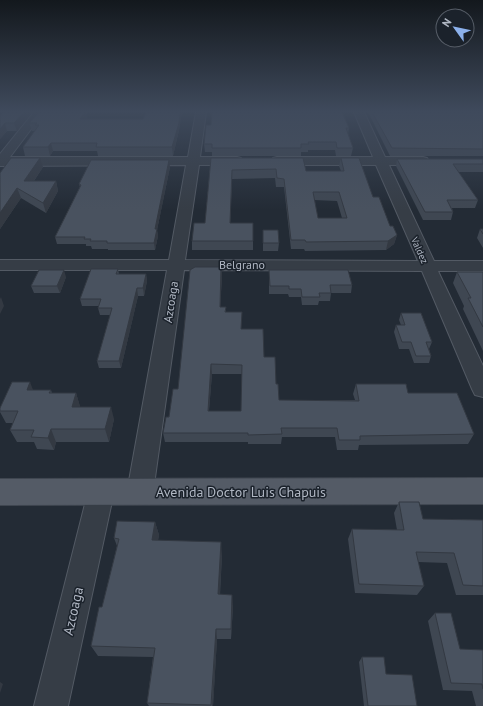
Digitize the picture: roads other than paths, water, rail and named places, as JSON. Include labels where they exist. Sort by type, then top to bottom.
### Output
[{"type":"main road","name":"Avenida Doctor Luis Chapuis","points":[[0,492],[483,491]]},
{"type":"street","points":[[0,162],[13,145]]},
{"type":"street","name":"Azcoaga","points":[[140,492],[196,145]]},
{"type":"street","name":"Valdez","points":[[373,145],[483,389]]},
{"type":"street","points":[[0,162],[248,161]]},
{"type":"street","points":[[264,161],[435,161]]},
{"type":"street","name":"Belgrano","points":[[0,265],[483,266]]},
{"type":"street","name":"Azcoaga","points":[[51,706],[101,492]]}]
